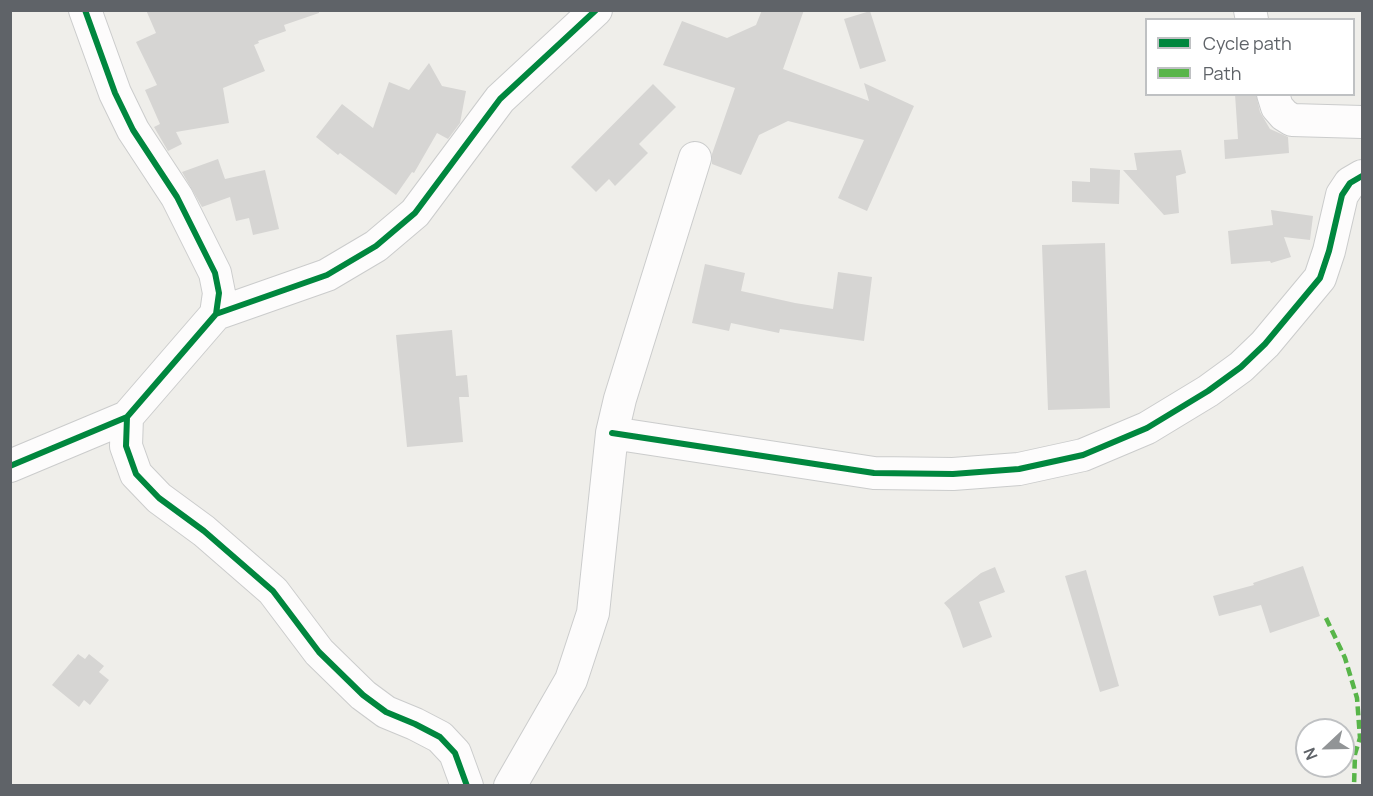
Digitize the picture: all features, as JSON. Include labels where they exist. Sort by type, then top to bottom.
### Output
[{"type":"street","points":[[85,10],[116,93],[133,130],[177,197],[215,273],[219,293],[216,314]]},
{"type":"street","points":[[10,466],[127,417],[216,314],[327,275],[376,246],[415,213],[500,99],[596,10]]},
{"type":"street","points":[[1273,96],[1284,115],[1292,120],[1362,122]]},
{"type":"street","points":[[510,786],[571,680],[593,613],[612,433],[620,399],[695,159]]},
{"type":"street","points":[[612,433],[874,473],[953,474],[1019,469],[1083,455],[1147,428],[1208,391],[1241,367],[1265,344],[1320,278],[1342,195],[1350,183],[1362,176]]},
{"type":"street","points":[[127,417],[126,446],[136,474],[159,498],[204,531],[273,591],[319,652],[363,695],[386,712],[440,737],[455,753],[467,786]]},
{"type":"building","points":[[146,10],[319,10],[319,13],[284,25],[286,31],[258,41],[259,43],[254,45],[265,71],[223,88],[229,123],[176,132],[182,144],[168,151],[154,127],[160,124],[145,90],[157,85],[136,42],[156,33]]},
{"type":"building","points":[[762,10],[804,10],[783,69],[869,101],[864,83],[914,106],[867,211],[838,198],[864,140],[788,121],[759,135],[741,175],[712,164],[712,154],[735,88],[663,65],[682,21],[727,38],[756,25]]},
{"type":"building","points":[[870,11],[886,61],[860,69],[844,19]]},
{"type":"building","points":[[429,63],[442,86],[466,91],[460,123],[448,139],[437,133],[414,173],[412,172],[396,195],[316,137],[342,104],[373,128],[389,82],[409,90]]},
{"type":"building","points":[[653,84],[676,107],[639,144],[648,153],[615,186],[609,179],[596,192],[571,167]]},
{"type":"building","points":[[1235,96],[1256,96],[1260,112],[1270,129],[1288,137],[1289,153],[1225,159],[1224,140],[1238,139]]},
{"type":"building","points":[[1181,150],[1186,173],[1176,176],[1179,213],[1164,215],[1123,170],[1137,170],[1134,153]]},
{"type":"building","points":[[218,159],[225,179],[265,170],[279,229],[253,235],[249,218],[236,221],[230,197],[202,207],[182,172]]},
{"type":"building","points":[[1090,168],[1120,170],[1119,204],[1072,202],[1072,181],[1090,182]]},
{"type":"building","points":[[1271,210],[1313,216],[1310,240],[1284,237],[1291,257],[1271,263],[1270,261],[1231,264],[1228,231],[1273,225]]},
{"type":"building","points":[[1105,243],[1110,408],[1048,410],[1042,245]]},
{"type":"building","points":[[705,264],[745,273],[741,291],[833,309],[838,272],[872,277],[864,341],[780,329],[779,333],[731,323],[729,331],[692,323]]},
{"type":"building","points":[[452,330],[456,376],[467,375],[469,397],[459,397],[463,442],[407,447],[396,335]]},
{"type":"building","points":[[1303,566],[1320,616],[1270,633],[1261,605],[1219,616],[1213,596],[1254,585],[1253,583]]},
{"type":"building","points":[[995,567],[1005,592],[979,602],[992,637],[963,648],[950,610],[944,603],[981,573]]},
{"type":"building","points":[[1086,570],[1119,686],[1100,692],[1065,576]]},
{"type":"building","points":[[78,654],[85,659],[89,654],[104,666],[99,672],[109,680],[90,705],[84,700],[79,707],[52,685]]},
{"type":"marked path","points":[[1326,618],[1345,658],[1357,698],[1360,738],[1355,754],[1354,786]]},
{"type":"cycle path","points":[[85,10],[115,93],[133,130],[177,197],[215,273],[219,293],[216,314],[127,417],[126,446],[136,474],[159,498],[204,531],[273,591],[319,652],[363,695],[386,712],[440,737],[455,753],[467,786]]},
{"type":"cycle path","points":[[216,314],[327,275],[376,246],[415,213],[500,99],[596,10]]},
{"type":"cycle path","points":[[612,433],[874,473],[953,474],[1019,469],[1083,455],[1147,428],[1208,391],[1241,367],[1265,344],[1320,278],[1342,195],[1350,183],[1362,176]]},
{"type":"cycle path","points":[[10,466],[127,417]]}]
